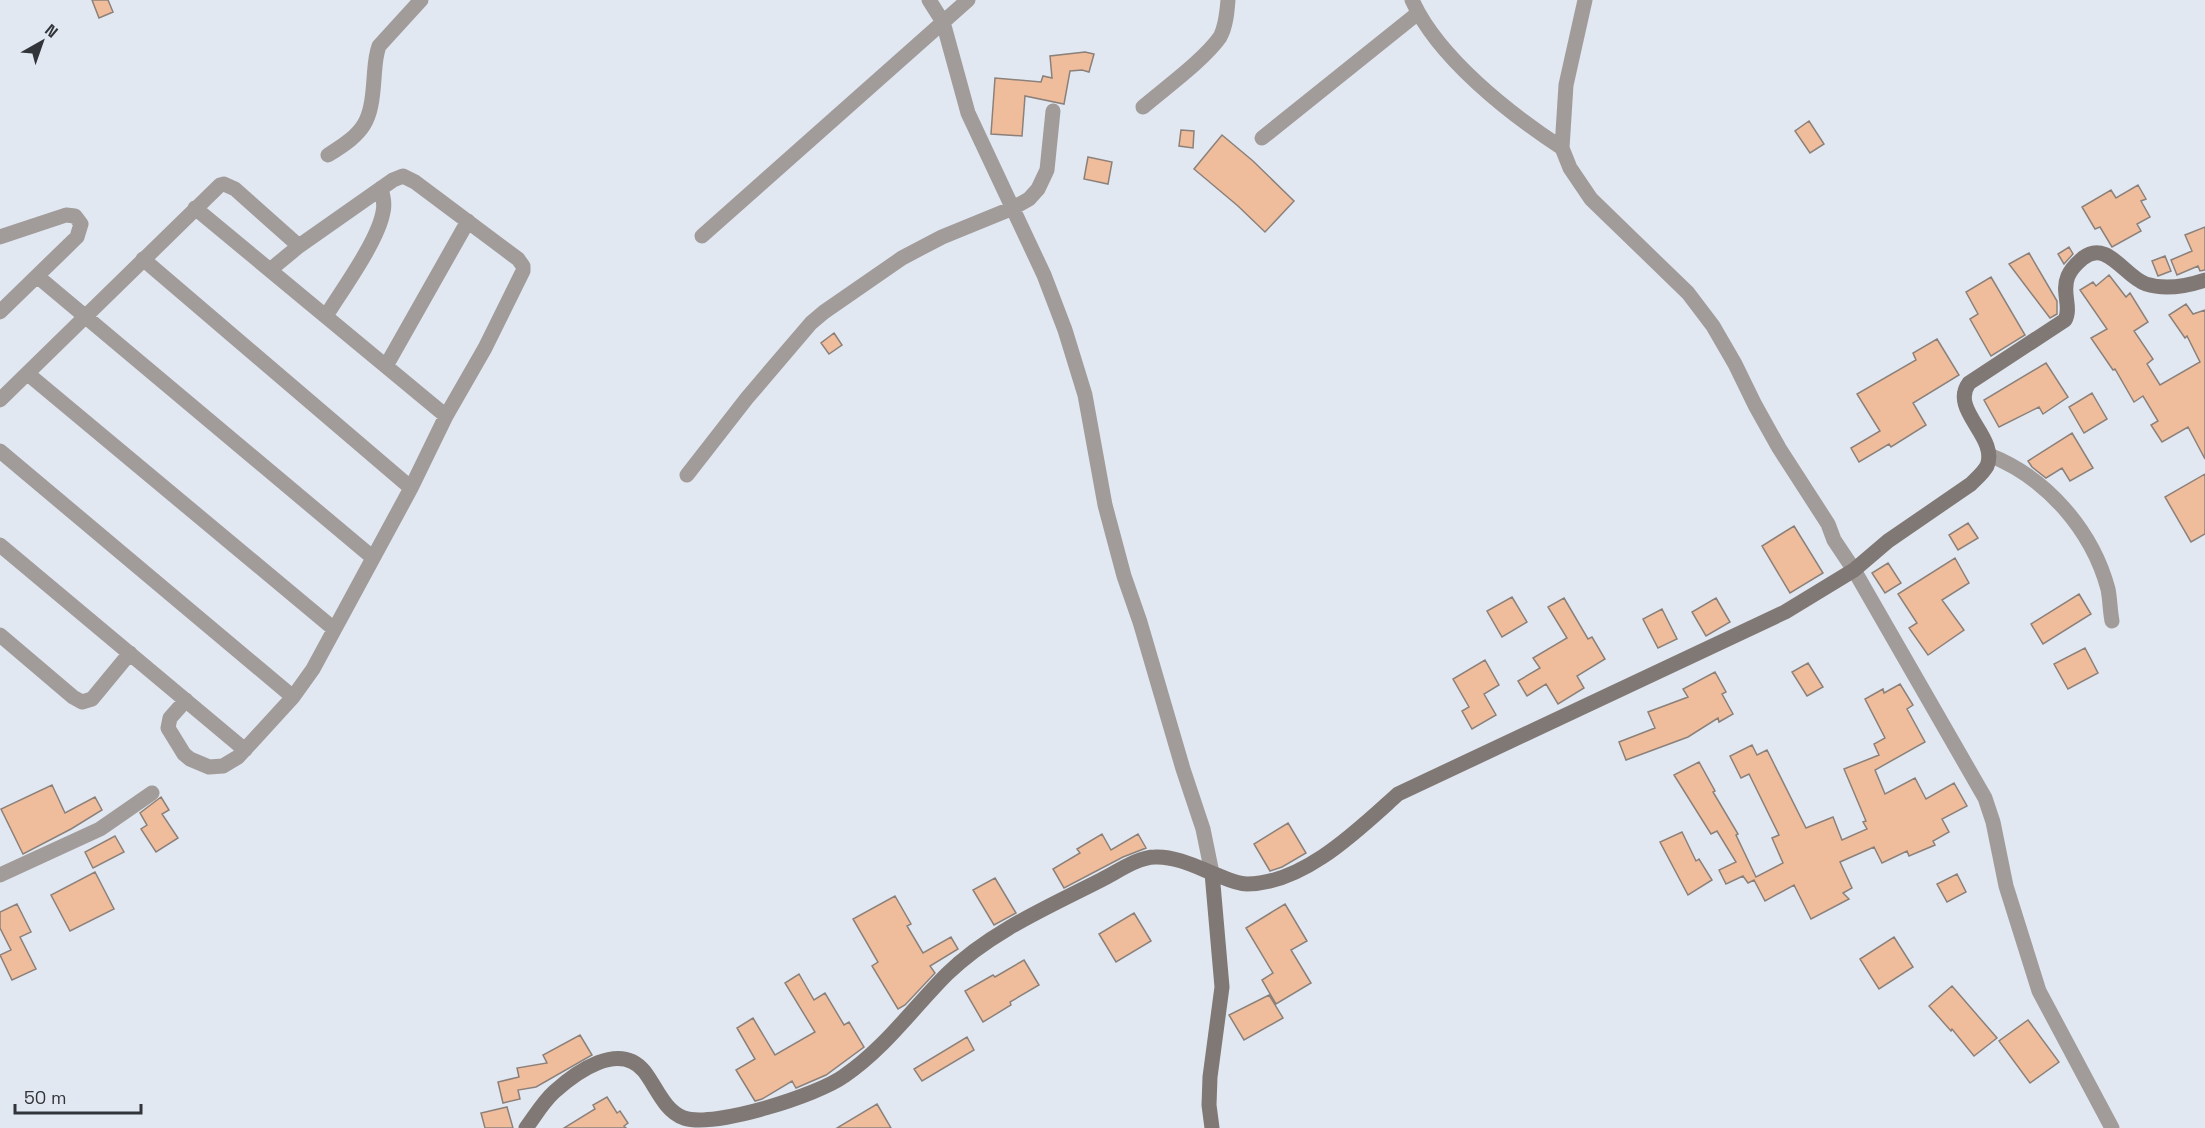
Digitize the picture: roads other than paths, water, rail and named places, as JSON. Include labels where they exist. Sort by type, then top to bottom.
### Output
[{"type":"street","points":[[328,155],[354,139],[362,129],[373,100],[375,55],[379,46],[421,0]]},
{"type":"street","points":[[929,0],[943,22],[968,113],[1044,275],[1065,330],[1084,395],[1105,505],[1124,576],[1203,829],[1212,873],[1222,987],[1210,1077],[1209,1105],[1212,1128]]},
{"type":"street","points":[[702,236],[968,0]]},
{"type":"street","points":[[1143,107],[1214,44],[1224,27],[1228,0]]},
{"type":"street","points":[[1585,0],[1566,85],[1562,148],[1570,168],[1591,199],[1688,293],[1713,326],[1779,448],[1828,524],[1834,540],[1854,570],[1985,798],[1993,822],[2006,886],[2039,991],[2112,1128]]},
{"type":"street","points":[[1262,138],[1415,7],[1471,77],[1534,129],[1562,148]]},
{"type":"street","points":[[687,475],[747,398],[811,323],[824,312],[902,258],[942,237],[1012,208],[1034,194],[1047,170],[1053,111]]},
{"type":"street","points":[[186,700],[170,718],[168,728],[184,754],[190,759],[208,766],[223,766],[238,757],[293,697],[313,669],[411,488],[447,416],[485,348],[523,271],[523,266],[518,259],[468,221],[406,177],[398,177],[299,246],[270,270]]},
{"type":"street","points":[[0,400],[84,315],[220,185],[229,186],[299,246]]},
{"type":"street","points":[[326,316],[380,223],[384,211],[381,188]]},
{"type":"street","points":[[195,208],[447,416]]},
{"type":"street","points":[[0,237],[66,215],[75,216],[81,224],[77,237],[0,312]]},
{"type":"street","points":[[386,366],[468,221]]},
{"type":"street","points":[[526,1128],[553,1092],[581,1072],[611,1058],[627,1058],[637,1064],[674,1113],[686,1119],[713,1120],[805,1095],[845,1076],[888,1039],[947,974],[970,953],[992,938],[1144,859],[1155,856],[1167,858],[1244,884],[1266,883],[1295,872],[1338,847],[1398,794],[1785,612],[1854,570],[1888,541],[1971,484],[1983,473],[1989,455],[1964,397],[1965,388],[1969,382],[2065,320],[2067,309],[2064,291],[2068,274],[2078,262],[2088,255],[2100,254],[2112,258],[2144,284],[2179,287],[2205,280]]},
{"type":"street","points":[[142,259],[411,488]]},
{"type":"street","points":[[37,276],[372,557]]},
{"type":"street","points":[[28,374],[334,628]]},
{"type":"street","points":[[0,451],[293,697]]},
{"type":"street","points":[[1989,455],[2022,471],[2058,502],[2074,520],[2091,548],[2108,590],[2112,621]]},
{"type":"street","points":[[0,545],[245,750]]},
{"type":"street","points":[[0,635],[73,698],[82,702],[92,699],[130,653]]},
{"type":"street","points":[[0,875],[100,829],[152,793]]}]
